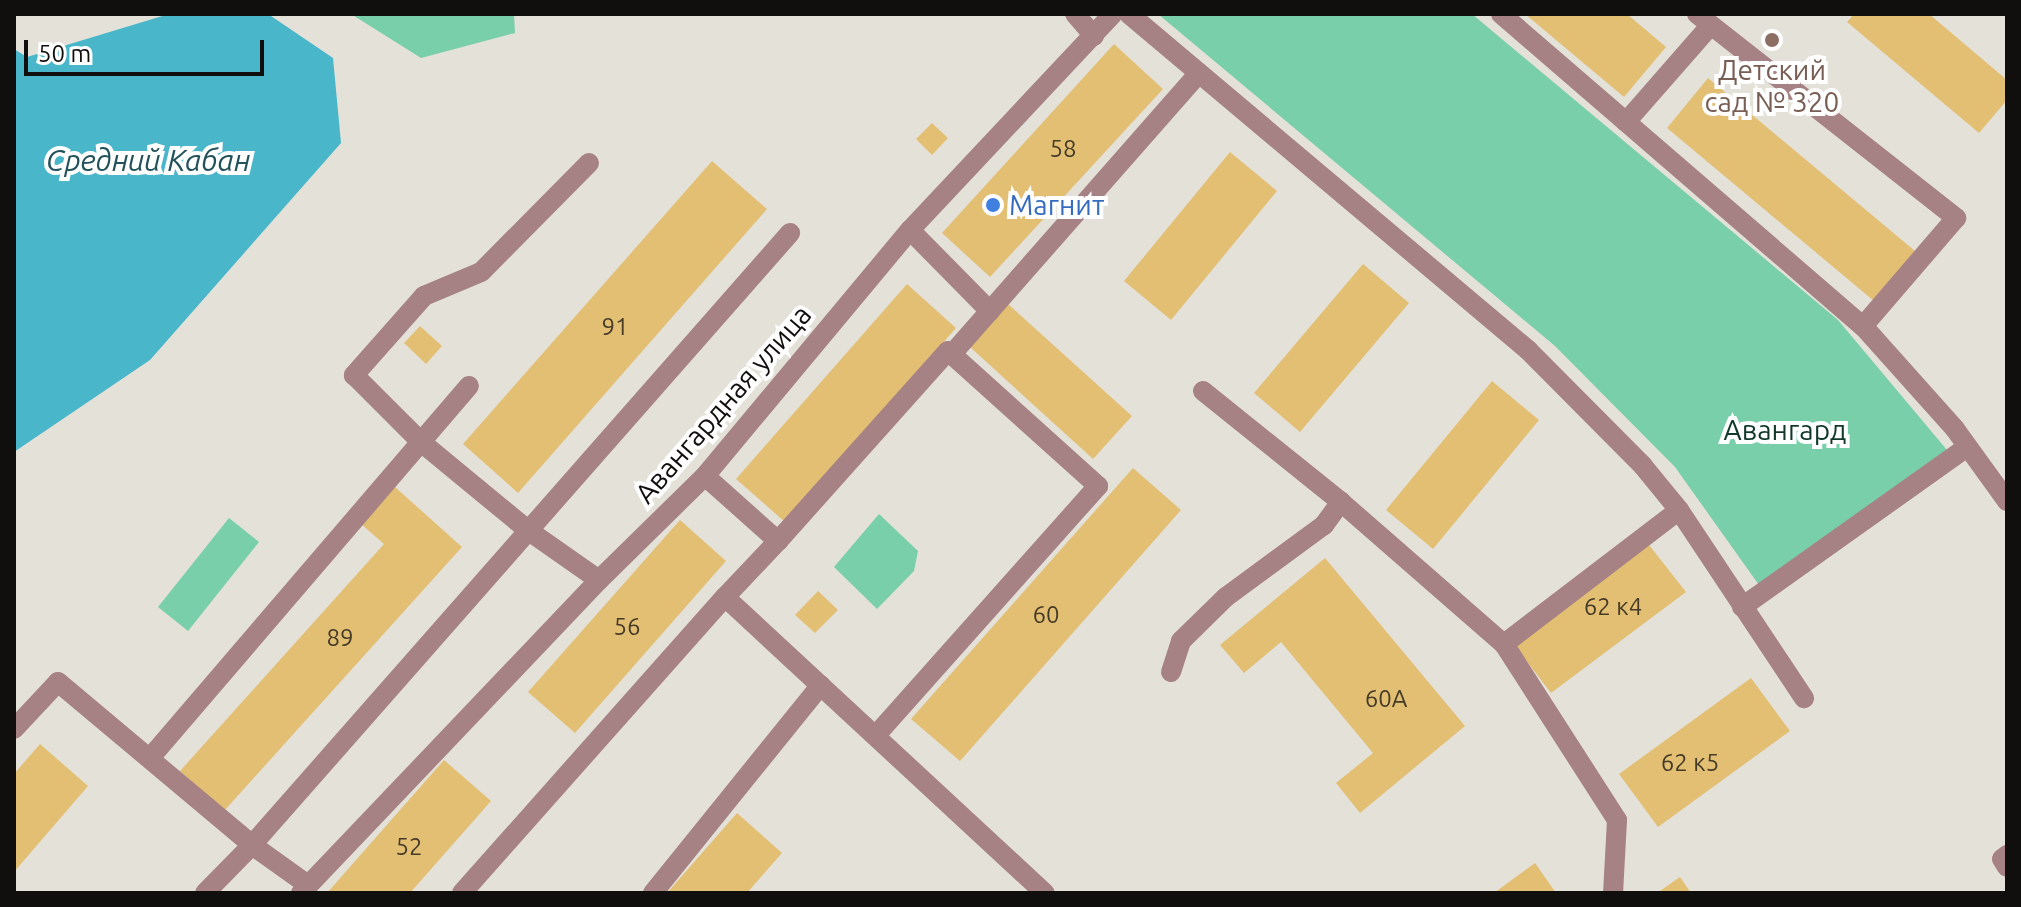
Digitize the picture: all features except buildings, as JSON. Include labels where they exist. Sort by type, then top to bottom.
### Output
[{"type":"street","points":[[1075,14],[1094,36]]},
{"type":"street","name":"Авангардная улица","points":[[305,889],[599,580],[705,476],[910,230],[1113,14]]},
{"type":"street","points":[[1129,14],[1528,350],[1643,466],[1679,510],[1804,698]]},
{"type":"street","points":[[1501,14],[1863,326],[1967,447],[2007,501]]},
{"type":"street","points":[[1626,122],[1704,20],[1956,218],[1863,326]]},
{"type":"street","points":[[952,354],[1199,73]]},
{"type":"street","points":[[589,163],[481,272],[424,296],[354,375],[421,442],[529,531],[599,580]]},
{"type":"street","points":[[910,230],[990,311]]},
{"type":"street","points":[[205,893],[252,845],[790,233]]},
{"type":"street","points":[[462,893],[948,351],[1098,486],[876,735]]},
{"type":"street","points":[[150,758],[469,386]]},
{"type":"street","points":[[1203,391],[1341,502],[1504,644],[1617,820],[1613,893]]},
{"type":"street","points":[[1742,607],[1967,447]]},
{"type":"street","points":[[705,476],[778,541]]},
{"type":"street","points":[[1171,672],[1181,641],[1190,631],[1226,597],[1324,525],[1341,502]]},
{"type":"street","points":[[1504,644],[1679,510]]},
{"type":"street","points":[[725,597],[1045,893]]},
{"type":"street","points":[[14,729],[58,682],[305,889]]},
{"type":"street","points":[[653,893],[821,685]]},
{"type":"street","points":[[2007,855],[2002,859],[2007,867]]},
{"type":"green space","points":[[351,14],[514,14],[515,33],[421,58]]},
{"type":"green space","name":"Авангард","points":[[1158,14],[1472,14],[1838,320],[1947,450],[1759,585],[1675,467],[1555,346]]},
{"type":"green space","points":[[879,514],[918,551],[914,571],[877,609],[834,567]]},
{"type":"green space","points":[[229,518],[259,542],[188,631],[158,607]]},
{"type":"water","name":"Средний Кабан","points":[[169,14],[268,14],[333,58],[341,143],[150,360],[14,452],[14,49],[27,57]]},
{"type":"place","name":"Детский сад № 320","points":[[1772,40]]},
{"type":"place","name":"Магнит","points":[[993,205]]}]
